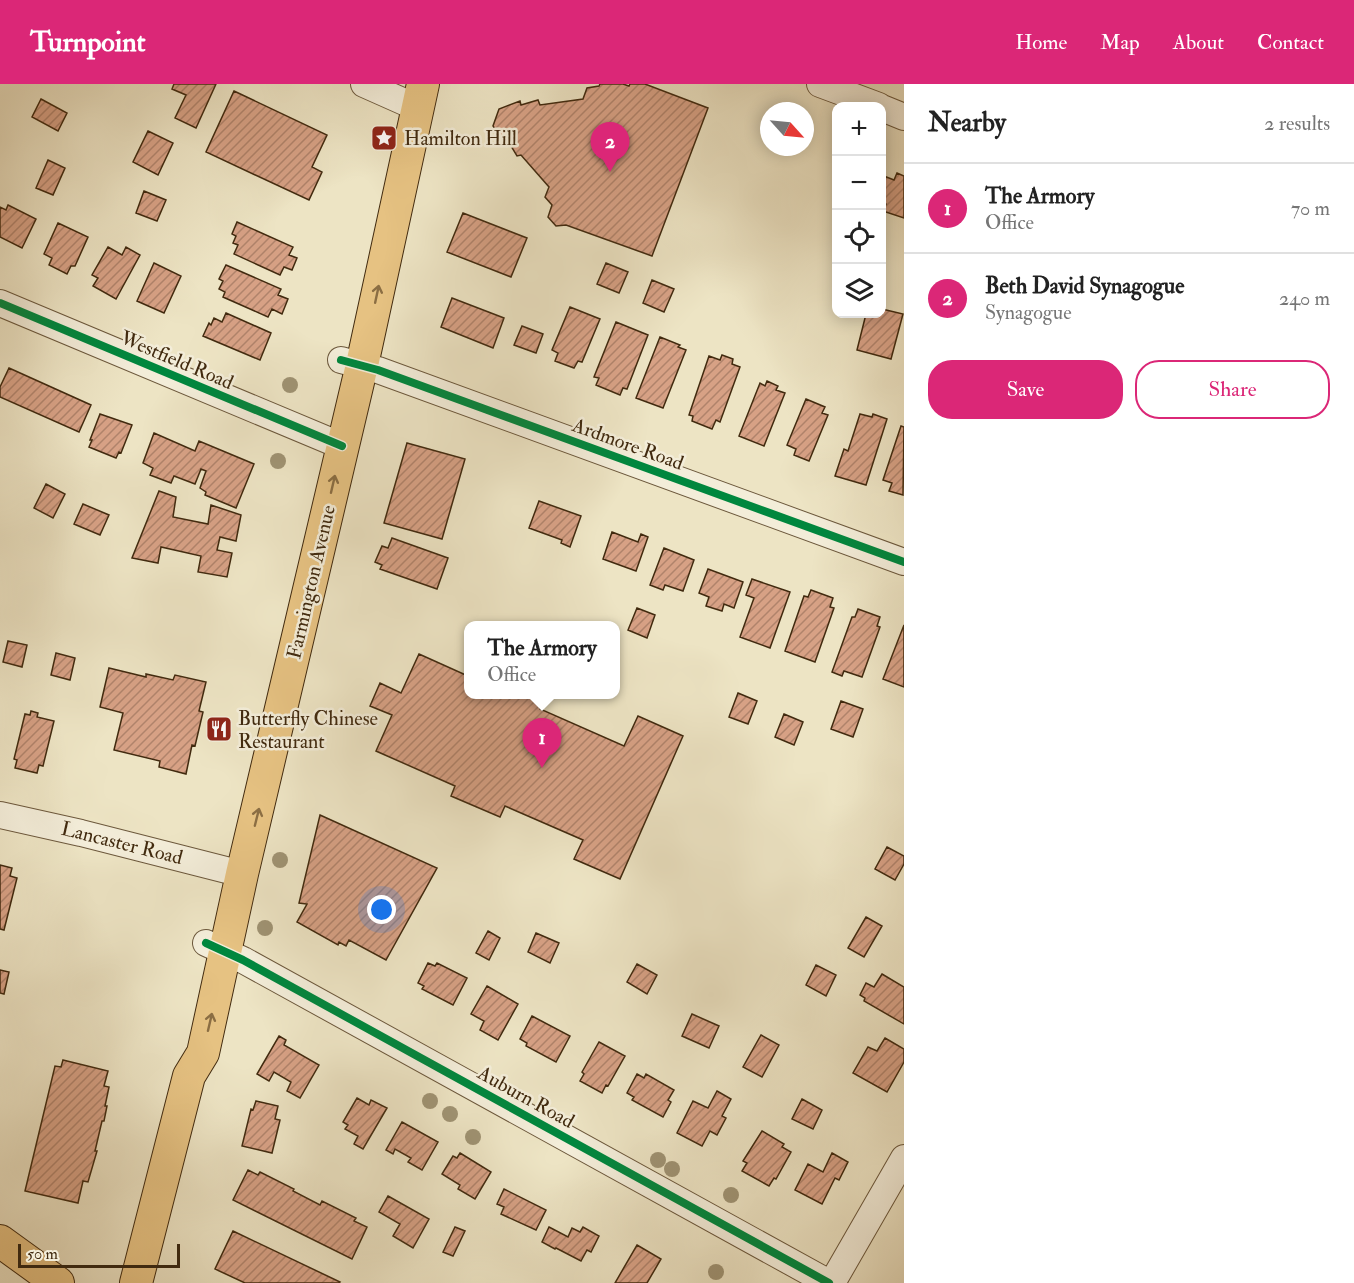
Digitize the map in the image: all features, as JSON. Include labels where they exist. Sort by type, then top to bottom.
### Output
[{"type":"main road","name":"Farmington Avenue","points":[[136,1283],[189,1076],[203,1053],[216,948],[412,94]]},
{"type":"main road","points":[[0,1241],[58,1283]]},
{"type":"street","points":[[364,84],[412,94]]},
{"type":"street","points":[[820,84],[867,102]]},
{"type":"street","points":[[886,110],[904,117]]},
{"type":"street","name":"Westfield Road","points":[[0,303],[332,442]]},
{"type":"street","name":"Ardmore Road","points":[[352,363],[904,562]]},
{"type":"street","name":"Lancaster Road","points":[[0,815],[233,871]]},
{"type":"street","name":"Auburn Road","points":[[216,948],[243,960],[830,1283]]},
{"type":"street","points":[[830,1283],[904,1158]]},
{"type":"building","points":[[174,84],[216,84],[196,128],[175,118],[186,95],[172,89]]},
{"type":"building","points":[[600,84],[629,86],[630,84],[645,84],[708,108],[652,256],[566,225],[556,226],[548,217],[552,205],[545,197],[549,187],[521,155],[517,156],[508,141],[504,143],[493,126],[499,109],[520,101],[521,105],[538,100],[540,105],[583,99],[587,88]]},
{"type":"building","points":[[234,91],[327,135],[312,167],[322,172],[309,200],[206,152]]},
{"type":"building","points":[[41,99],[67,113],[58,131],[32,117]]},
{"type":"building","points":[[148,131],[173,143],[158,175],[133,162]]},
{"type":"building","points":[[48,160],[65,168],[53,195],[36,188]]},
{"type":"building","points":[[897,173],[904,176],[904,218],[886,212],[886,177],[894,180]]},
{"type":"building","points":[[144,191],[166,200],[157,221],[136,213]]},
{"type":"building","points":[[8,205],[36,219],[22,248],[0,237],[0,207],[6,210]]},
{"type":"building","points":[[463,213],[527,238],[511,277],[447,252]]},
{"type":"building","points":[[237,222],[293,247],[289,255],[297,258],[292,270],[284,267],[280,275],[234,254],[238,245],[233,243],[236,236],[232,234]]},
{"type":"building","points":[[58,223],[88,237],[75,266],[71,266],[67,274],[49,265],[52,258],[44,254]]},
{"type":"building","points":[[108,247],[122,255],[126,247],[140,255],[116,299],[93,286],[98,278],[92,275]]},
{"type":"building","points":[[154,263],[181,276],[164,313],[137,301]]},
{"type":"building","points":[[606,263],[628,272],[619,293],[597,284]]},
{"type":"building","points":[[226,265],[281,289],[278,295],[288,299],[282,314],[272,309],[268,317],[223,297],[225,292],[219,289],[223,281],[219,279]]},
{"type":"building","points":[[652,280],[674,289],[664,312],[643,303]]},
{"type":"building","points":[[452,298],[504,318],[493,348],[441,327]]},
{"type":"building","points":[[570,307],[600,319],[582,362],[578,361],[574,368],[555,361],[558,353],[552,350]]},
{"type":"building","points":[[886,310],[903,314],[891,359],[857,350],[865,318],[886,318]]},
{"type":"building","points":[[226,313],[271,333],[260,360],[203,336],[214,318],[222,322]]},
{"type":"building","points":[[616,322],[648,335],[627,389],[623,388],[620,395],[596,385],[599,378],[594,377]]},
{"type":"building","points":[[522,326],[543,334],[536,353],[514,345]]},
{"type":"building","points":[[660,337],[686,350],[663,408],[636,398]]},
{"type":"building","points":[[722,355],[733,359],[732,364],[740,367],[720,422],[716,420],[712,429],[692,421],[693,416],[689,415],[709,356],[720,360]]},
{"type":"building","points":[[9,368],[91,405],[79,432],[0,397],[0,387]]},
{"type":"building","points":[[767,381],[778,386],[776,390],[785,393],[764,446],[739,436],[760,383],[765,386]]},
{"type":"building","points":[[806,399],[825,407],[822,413],[828,415],[809,461],[794,455],[796,449],[787,445]]},
{"type":"building","points":[[100,414],[132,425],[121,453],[119,452],[116,458],[89,447]]},
{"type":"building","points":[[860,414],[872,417],[873,414],[887,419],[866,485],[835,476],[844,449],[848,451]]},
{"type":"building","points":[[901,426],[904,427],[903,495],[889,491],[892,483],[883,480]]},
{"type":"building","points":[[154,433],[195,451],[199,441],[254,464],[236,508],[205,495],[206,492],[200,488],[206,471],[201,469],[195,484],[174,476],[171,483],[150,475],[153,468],[143,463]]},
{"type":"building","points":[[407,443],[465,459],[442,539],[384,523]]},
{"type":"building","points":[[46,484],[65,494],[53,518],[34,508]]},
{"type":"building","points":[[159,491],[176,497],[173,517],[208,524],[211,505],[241,515],[236,541],[220,537],[217,550],[232,553],[227,577],[198,572],[201,556],[161,547],[158,563],[132,558]]},
{"type":"building","points":[[539,501],[581,516],[570,547],[561,543],[562,540],[529,528]]},
{"type":"building","points":[[83,504],[109,515],[100,535],[74,524]]},
{"type":"building","points":[[612,532],[638,542],[641,534],[648,537],[636,571],[603,559]]},
{"type":"building","points":[[392,538],[448,558],[437,589],[380,569],[382,565],[375,562],[382,546],[388,548]]},
{"type":"building","points":[[664,548],[694,560],[683,591],[665,585],[663,590],[650,585]]},
{"type":"building","points":[[708,569],[743,582],[734,608],[724,604],[722,611],[706,606],[709,597],[699,593]]},
{"type":"building","points":[[752,579],[790,592],[770,648],[740,637],[754,598],[746,595]]},
{"type":"building","points":[[811,590],[833,598],[830,607],[834,608],[815,662],[785,651],[804,596],[808,597]]},
{"type":"building","points":[[637,608],[655,615],[647,638],[628,630]]},
{"type":"building","points":[[858,609],[880,617],[877,626],[880,627],[862,677],[844,671],[842,676],[832,672],[852,617],[855,617]]},
{"type":"building","points":[[904,625],[904,687],[883,679]]},
{"type":"building","points":[[8,641],[27,645],[22,667],[3,662]]},
{"type":"building","points":[[56,653],[75,658],[70,680],[51,675]]},
{"type":"building","points":[[419,654],[464,674],[464,699],[535,699],[543,703],[540,709],[624,746],[638,716],[683,736],[620,879],[574,859],[583,840],[505,806],[500,817],[451,796],[455,786],[376,751],[392,715],[370,706],[380,683],[401,693]]},
{"type":"building","points":[[109,668],[146,677],[146,674],[173,680],[175,675],[206,682],[199,711],[203,712],[195,746],[192,745],[186,774],[159,767],[160,761],[114,750],[123,713],[100,707]]},
{"type":"building","points":[[738,693],[757,701],[748,724],[729,717]]},
{"type":"building","points":[[841,701],[863,709],[853,737],[831,729]]},
{"type":"building","points":[[31,711],[38,713],[37,717],[54,721],[43,766],[39,765],[37,773],[15,768],[17,760],[14,759],[25,714],[30,715]]},
{"type":"building","points":[[784,714],[803,722],[794,745],[775,737]]},
{"type":"building","points":[[320,815],[437,868],[386,960],[349,940],[346,946],[339,942],[338,945],[297,922],[307,904],[299,903]]},
{"type":"building","points":[[887,847],[904,856],[904,864],[895,880],[875,869]]},
{"type":"building","points":[[0,865],[12,868],[10,876],[17,878],[4,930],[0,929]]},
{"type":"building","points":[[866,917],[882,926],[864,957],[848,948]]},
{"type":"building","points":[[488,931],[500,938],[489,960],[476,953]]},
{"type":"building","points":[[536,933],[559,943],[550,963],[528,952]]},
{"type":"building","points":[[428,963],[435,966],[437,963],[467,978],[453,1005],[422,989],[424,986],[418,983]]},
{"type":"building","points":[[637,964],[657,975],[647,994],[627,982]]},
{"type":"building","points":[[816,965],[836,975],[826,996],[806,985]]},
{"type":"building","points":[[0,970],[9,972],[4,994],[0,993]]},
{"type":"building","points":[[882,974],[904,987],[904,1024],[864,1001],[865,998],[860,995],[866,983],[874,987]]},
{"type":"building","points":[[487,986],[518,1004],[498,1040],[480,1030],[484,1021],[471,1014]]},
{"type":"building","points":[[692,1014],[719,1026],[709,1048],[682,1036]]},
{"type":"building","points":[[532,1016],[570,1036],[556,1062],[526,1046],[527,1043],[520,1039]]},
{"type":"building","points":[[761,1035],[779,1045],[762,1077],[743,1067]]},
{"type":"building","points":[[279,1036],[286,1040],[284,1045],[319,1065],[300,1098],[287,1091],[291,1082],[274,1072],[269,1081],[257,1074]]},
{"type":"building","points":[[885,1038],[904,1049],[904,1062],[887,1092],[853,1073],[868,1047],[877,1051]]},
{"type":"building","points":[[599,1042],[625,1056],[602,1093],[580,1081],[584,1074],[582,1072]]},
{"type":"building","points":[[63,1060],[108,1071],[104,1086],[109,1087],[104,1121],[102,1121],[95,1151],[97,1151],[88,1182],[83,1181],[78,1203],[25,1191],[55,1066],[61,1067]]},
{"type":"building","points":[[637,1074],[644,1078],[646,1074],[674,1090],[663,1117],[632,1100],[634,1097],[627,1093]]},
{"type":"building","points":[[717,1091],[731,1099],[722,1116],[726,1118],[717,1135],[710,1131],[702,1146],[677,1133],[693,1101],[708,1108]]},
{"type":"building","points":[[357,1098],[369,1105],[371,1100],[387,1108],[363,1149],[354,1144],[358,1136],[345,1129],[348,1125],[343,1122]]},
{"type":"building","points":[[802,1099],[822,1110],[813,1129],[792,1119]]},
{"type":"building","points":[[256,1101],[278,1106],[275,1119],[280,1120],[272,1153],[242,1146],[251,1109],[253,1110]]},
{"type":"building","points":[[402,1122],[438,1142],[422,1170],[408,1162],[411,1158],[395,1149],[393,1154],[386,1150]]},
{"type":"building","points":[[762,1131],[784,1144],[782,1147],[791,1152],[776,1179],[774,1178],[769,1186],[742,1171],[747,1163],[743,1161]]},
{"type":"building","points":[[460,1153],[491,1172],[475,1199],[458,1189],[460,1185],[442,1174],[453,1156],[457,1158]]},
{"type":"building","points":[[832,1153],[848,1162],[839,1180],[835,1178],[822,1204],[795,1190],[808,1164],[823,1172]]},
{"type":"building","points":[[248,1170],[258,1175],[260,1172],[320,1205],[322,1201],[356,1218],[354,1221],[367,1227],[352,1259],[233,1200]]},
{"type":"building","points":[[504,1189],[546,1210],[536,1230],[501,1214],[504,1207],[497,1204]]},
{"type":"building","points":[[388,1196],[429,1219],[413,1248],[393,1236],[400,1224],[379,1212]]},
{"type":"building","points":[[455,1227],[465,1231],[453,1256],[443,1252]]},
{"type":"building","points":[[549,1227],[568,1237],[572,1228],[580,1232],[583,1227],[599,1236],[591,1252],[587,1250],[581,1261],[542,1242]]},
{"type":"building","points":[[233,1231],[340,1282],[245,1283],[215,1269]]},
{"type":"building","points":[[637,1245],[661,1259],[647,1283],[615,1283]]},
{"type":"cycle path","points":[[0,303],[342,446]]},
{"type":"cycle path","points":[[341,360],[378,370],[904,562]]},
{"type":"cycle path","points":[[206,943],[243,960],[829,1283]]},
{"type":"place","name":"Hamilton Hill","points":[[384,138]]},
{"type":"place","name":"Beth David Synagogue","points":[[610,172]]},
{"type":"place","name":"Butterfly Chinese Restaurant","points":[[219,729]]},
{"type":"place","name":"The Armory","points":[[542,768]]}]
